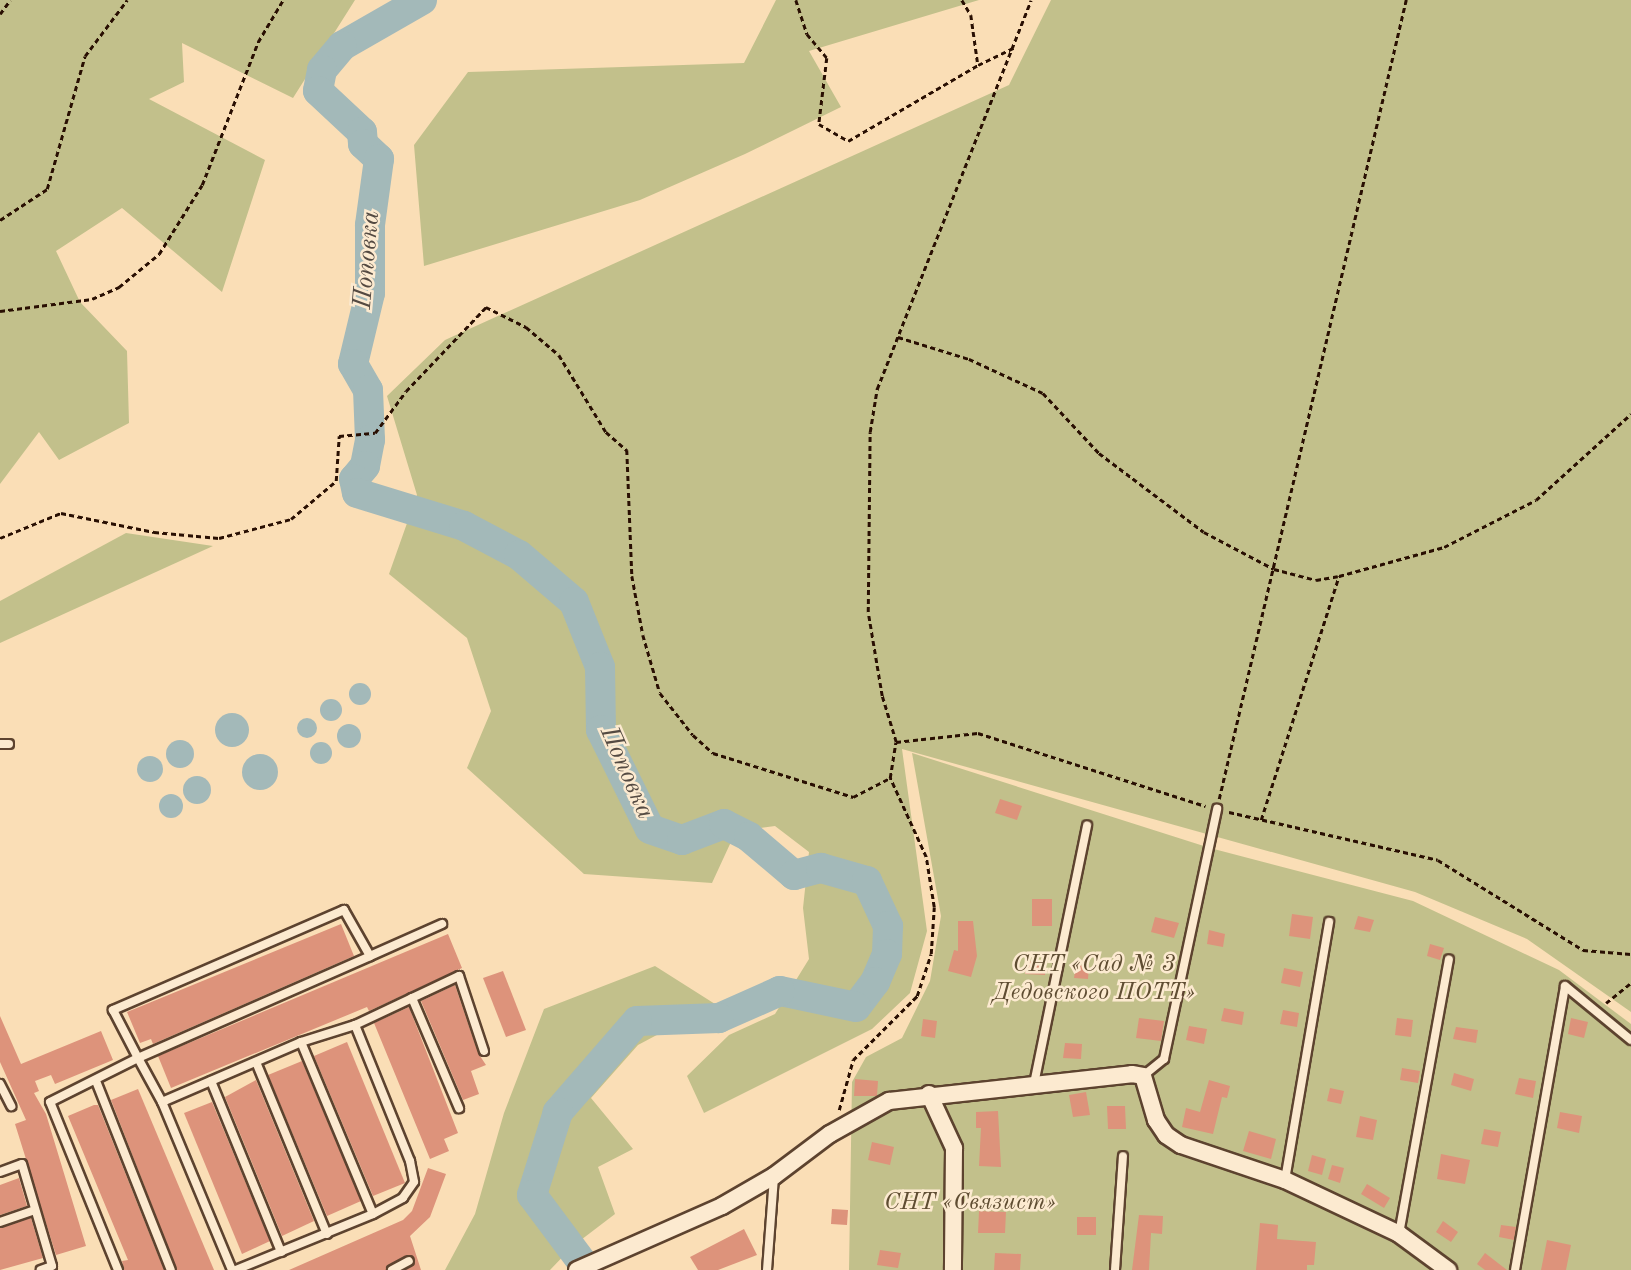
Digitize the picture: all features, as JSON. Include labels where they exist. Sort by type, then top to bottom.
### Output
[{"type":"street","points":[[577,1270],[722,1206],[774,1176],[830,1133],[889,1101],[929,1094],[1143,1076],[1156,1120],[1166,1135],[1181,1145],[1285,1180],[1399,1234],[1448,1270]]},
{"type":"street","points":[[929,1094],[954,1148],[953,1270]]},
{"type":"lane","points":[[1143,1076],[1164,1059],[1217,809]]},
{"type":"lane","points":[[1034,1084],[1087,825]]},
{"type":"lane","points":[[355,1025],[411,1161],[414,1182],[403,1198],[373,1214],[234,1270],[162,1102],[113,1010],[344,910],[370,956]]},
{"type":"lane","points":[[1285,1180],[1329,922]]},
{"type":"lane","points":[[118,1270],[50,1102],[138,1058],[442,924]]},
{"type":"lane","points":[[1399,1234],[1449,960]]},
{"type":"lane","points":[[162,1102],[302,1042],[355,1025],[459,976],[484,1051]]},
{"type":"lane","points":[[1515,1270],[1565,986],[1631,1040]]},
{"type":"lane","points":[[412,998],[459,1108]]},
{"type":"lane","points":[[302,1042],[373,1214]]},
{"type":"lane","points":[[256,1062],[327,1234]]},
{"type":"lane","points":[[96,1081],[171,1270]]},
{"type":"lane","points":[[211,1081],[281,1252]]},
{"type":"lane","points":[[0,1084],[11,1106]]},
{"type":"lane","points":[[1115,1270],[1123,1156]]},
{"type":"lane","points":[[0,1172],[22,1164],[52,1266],[41,1270]]},
{"type":"lane","points":[[767,1270],[774,1176]]},
{"type":"lane","points":[[0,1222],[35,1210]]},
{"type":"lane","points":[[392,1270],[409,1261]]},
{"type":"path","points":[[0,14],[10,0]]},
{"type":"path","points":[[0,220],[47,189],[85,56],[127,0]]},
{"type":"path","points":[[0,311],[92,299],[119,287],[159,254],[202,186],[258,43],[283,0]]},
{"type":"path","points":[[796,0],[807,34],[827,58],[820,124],[848,141],[978,65],[1016,47]]},
{"type":"path","points":[[962,0],[971,15],[978,65]]},
{"type":"path","points":[[830,1133],[853,1060],[917,996],[931,954],[934,907],[926,857],[890,778],[896,742],[882,696],[868,612],[870,432],[877,389],[1016,47],[1031,0]]},
{"type":"path","points":[[1217,809],[1406,0]]},
{"type":"path","points":[[0,538],[61,513],[154,532],[219,538],[291,519],[337,481],[339,436],[375,433],[406,391],[486,307],[526,327],[559,355],[606,432],[627,450],[632,576],[643,635],[660,692],[693,735],[713,754],[853,797],[890,778]]},
{"type":"path","points":[[898,337],[969,359],[1043,393],[1099,453],[1204,532],[1274,569],[1316,580],[1444,547],[1536,500],[1631,414]]},
{"type":"path","points":[[1261,820],[1339,576]]},
{"type":"path","points":[[896,742],[978,733],[1151,792],[1438,860],[1583,950],[1631,954]]},
{"type":"path","points":[[1598,1011],[1631,983]]},
{"type":"green space","points":[[0,0],[355,0],[293,98],[182,43],[184,82],[149,99],[265,160],[222,292],[122,208],[56,251],[80,302],[127,351],[129,423],[59,460],[39,432],[0,484]]},
{"type":"green space","points":[[776,0],[979,0],[809,51],[841,107],[745,154],[640,200],[424,266],[414,145],[468,72],[744,63]]},
{"type":"green space","points":[[1051,0],[1631,0],[1631,1012],[1527,939],[1415,892],[902,749],[927,931],[910,993],[872,1029],[704,1113],[687,1076],[729,1035],[775,1014],[809,959],[803,908],[809,852],[775,826],[736,831],[712,883],[584,874],[467,768],[491,711],[467,638],[389,574],[417,495],[387,396],[445,340],[1009,85]]},
{"type":"green space","points":[[126,533],[213,546],[0,643],[0,601]]},
{"type":"green space","name":"СНТ «Сад № 3 Дедовского ПОТТ»","points":[[912,753],[1210,848],[1413,901],[1559,970],[1631,1024],[1631,1270],[849,1270],[852,1082],[866,1057],[902,1038],[930,981],[941,916]]},
{"type":"green space","points":[[655,966],[715,1004],[638,1045],[591,1098],[633,1149],[598,1167],[615,1214],[573,1246],[550,1270],[445,1270],[475,1214],[504,1113],[544,1009]]},
{"type":"shaded area","points":[[360,683],[368,686],[371,694],[368,702],[360,705],[352,702],[349,694],[352,686]]},
{"type":"shaded area","points":[[331,699],[339,702],[342,710],[339,718],[331,721],[323,718],[320,710],[323,702]]},
{"type":"shaded area","points":[[232,713],[244,718],[249,730],[244,742],[232,747],[220,742],[215,730],[220,718]]},
{"type":"shaded area","points":[[303,718],[311,718],[317,728],[311,738],[303,738],[297,732],[297,724]]},
{"type":"shaded area","points":[[349,724],[357,728],[361,736],[357,744],[349,748],[341,744],[337,736],[341,728]]},
{"type":"shaded area","points":[[180,740],[190,744],[194,754],[190,764],[180,768],[170,764],[166,754],[170,744]]},
{"type":"shaded area","points":[[321,742],[329,745],[332,753],[329,761],[321,764],[313,761],[310,753],[313,745]]},
{"type":"shaded area","points":[[260,754],[273,759],[278,772],[273,785],[260,790],[247,785],[242,772],[247,759]]},
{"type":"shaded area","points":[[150,756],[159,760],[163,769],[159,778],[150,782],[141,778],[137,769],[141,760]]},
{"type":"shaded area","points":[[197,776],[207,780],[211,790],[207,800],[197,804],[187,800],[183,790],[187,780]]},
{"type":"shaded area","points":[[171,794],[182,801],[183,806],[176,817],[171,818],[160,811],[159,806],[166,795]]},
{"type":"building","points":[[1000,799],[1022,806],[1017,820],[995,813]]},
{"type":"building","points":[[1032,899],[1052,899],[1052,926],[1032,926]]},
{"type":"building","points":[[1292,914],[1313,917],[1310,939],[1289,936]]},
{"type":"building","points":[[1358,916],[1374,920],[1370,932],[1354,929]]},
{"type":"building","points":[[1155,917],[1179,923],[1174,938],[1151,932]]},
{"type":"building","points":[[958,921],[973,921],[977,956],[971,977],[948,971],[954,950],[958,951]]},
{"type":"building","points":[[341,924],[354,956],[153,1044],[151,1039],[140,1043],[127,1012]]},
{"type":"building","points":[[1209,930],[1225,934],[1223,947],[1207,944]]},
{"type":"building","points":[[448,934],[462,968],[369,1011],[367,1007],[171,1088],[158,1056]]},
{"type":"building","points":[[1430,944],[1444,948],[1440,960],[1427,956]]},
{"type":"building","points":[[1025,961],[1045,962],[1045,975],[1025,974]]},
{"type":"building","points":[[1076,965],[1089,966],[1088,979],[1074,978]]},
{"type":"building","points":[[1284,968],[1303,972],[1300,987],[1281,983]]},
{"type":"building","points":[[503,971],[526,1030],[506,1037],[483,978]]},
{"type":"building","points":[[455,985],[478,1053],[486,1065],[471,1071],[479,1094],[463,1100],[421,1001]]},
{"type":"building","points":[[409,1007],[458,1133],[444,1139],[449,1151],[430,1159],[374,1023]]},
{"type":"building","points":[[1224,1008],[1244,1012],[1242,1025],[1221,1021]]},
{"type":"building","points":[[1283,1010],[1299,1013],[1297,1027],[1280,1024]]},
{"type":"building","points":[[0,1016],[21,1064],[101,1031],[113,1060],[55,1084],[51,1075],[35,1081],[39,1091],[34,1093],[46,1114],[86,1246],[56,1255],[15,1124],[26,1120],[0,1062]]},
{"type":"building","points":[[1139,1018],[1164,1021],[1161,1041],[1136,1038]]},
{"type":"building","points":[[1397,1018],[1413,1020],[1411,1037],[1395,1035]]},
{"type":"building","points":[[1571,1018],[1588,1022],[1584,1038],[1568,1034]]},
{"type":"building","points":[[923,1019],[937,1021],[935,1038],[921,1036]]},
{"type":"building","points":[[1189,1026],[1207,1029],[1204,1044],[1186,1040]]},
{"type":"building","points":[[1456,1027],[1478,1030],[1476,1043],[1453,1039]]},
{"type":"building","points":[[347,1042],[405,1183],[373,1196],[314,1056]]},
{"type":"building","points":[[1065,1043],[1082,1044],[1081,1059],[1063,1058]]},
{"type":"building","points":[[302,1061],[361,1201],[327,1216],[268,1075]]},
{"type":"building","points":[[1402,1068],[1420,1071],[1418,1083],[1400,1080]]},
{"type":"building","points":[[1454,1073],[1474,1079],[1471,1091],[1451,1085]]},
{"type":"building","points":[[1519,1078],[1536,1081],[1533,1098],[1515,1094]]},
{"type":"building","points":[[855,1079],[878,1081],[877,1096],[854,1096]]},
{"type":"building","points":[[256,1080],[314,1221],[282,1236],[225,1097]]},
{"type":"building","points":[[1209,1080],[1230,1086],[1227,1098],[1222,1097],[1213,1134],[1182,1127],[1186,1108],[1200,1112]]},
{"type":"building","points":[[1330,1088],[1344,1091],[1341,1104],[1327,1101]]},
{"type":"building","points":[[138,1089],[214,1270],[177,1270],[111,1100]]},
{"type":"building","points":[[1086,1092],[1090,1115],[1073,1117],[1069,1095]]},
{"type":"building","points":[[212,1102],[270,1241],[242,1254],[184,1113]]},
{"type":"building","points":[[98,1105],[164,1270],[124,1270],[122,1261],[128,1260],[68,1116]]},
{"type":"building","points":[[1107,1106],[1125,1106],[1126,1129],[1108,1129]]},
{"type":"building","points":[[998,1111],[1001,1167],[979,1166],[981,1128],[976,1128],[976,1112]]},
{"type":"building","points":[[1560,1112],[1582,1116],[1579,1133],[1557,1128]]},
{"type":"building","points":[[1360,1116],[1377,1120],[1373,1140],[1356,1137]]},
{"type":"building","points":[[1484,1129],[1501,1132],[1498,1147],[1481,1144]]},
{"type":"building","points":[[1249,1131],[1276,1139],[1271,1159],[1243,1151]]},
{"type":"building","points":[[872,1142],[894,1147],[890,1165],[868,1160]]},
{"type":"building","points":[[1441,1154],[1470,1160],[1465,1184],[1437,1179]]},
{"type":"building","points":[[1312,1155],[1326,1159],[1322,1175],[1308,1171]]},
{"type":"building","points":[[1332,1165],[1344,1168],[1340,1183],[1328,1179]]},
{"type":"building","points":[[428,1168],[446,1174],[430,1217],[410,1236],[421,1270],[406,1270],[415,1262],[409,1255],[386,1270],[289,1270],[403,1220],[412,1211]]},
{"type":"building","points":[[19,1178],[27,1206],[0,1215],[0,1185]]},
{"type":"building","points":[[1367,1184],[1390,1198],[1384,1208],[1361,1194]]},
{"type":"building","points":[[832,1209],[848,1210],[847,1225],[831,1224]]},
{"type":"building","points":[[979,1211],[1006,1212],[1005,1233],[978,1233]]},
{"type":"building","points":[[1139,1215],[1163,1216],[1162,1234],[1151,1233],[1149,1270],[1132,1270]]},
{"type":"building","points":[[1077,1217],[1096,1217],[1096,1235],[1077,1235]]},
{"type":"building","points":[[31,1218],[43,1258],[0,1270],[0,1228]]},
{"type":"building","points":[[1443,1221],[1458,1232],[1451,1242],[1436,1232]]},
{"type":"building","points":[[1260,1223],[1278,1225],[1277,1239],[1316,1242],[1314,1265],[1307,1265],[1307,1270],[1256,1270]]},
{"type":"building","points":[[1501,1225],[1516,1227],[1514,1240],[1499,1237]]},
{"type":"building","points":[[744,1229],[757,1255],[718,1270],[698,1270],[690,1257]]},
{"type":"building","points":[[1547,1240],[1571,1245],[1566,1270],[1541,1270]]},
{"type":"building","points":[[880,1250],[901,1253],[898,1268],[877,1265]]},
{"type":"building","points":[[995,1253],[1021,1254],[1020,1270],[994,1270]]},
{"type":"building","points":[[1485,1253],[1507,1270],[1485,1270],[1477,1264]]},
{"type":"waterway","name":"Поповка","points":[[422,0],[342,46],[322,70],[318,91],[362,132],[363,144],[379,159],[370,225],[370,293],[353,364],[368,390],[370,440],[365,466],[354,479],[357,493],[464,526],[519,555],[574,602],[600,667],[601,730],[650,829],[682,840],[724,824],[749,837],[794,875],[821,868],[867,881],[888,926],[887,954],[875,982],[856,1007],[780,991],[719,1018],[637,1021],[558,1112],[532,1195],[588,1270]]},
{"type":"park label","name":"СНТ «Связист»","points":[[970,1204]]}]
